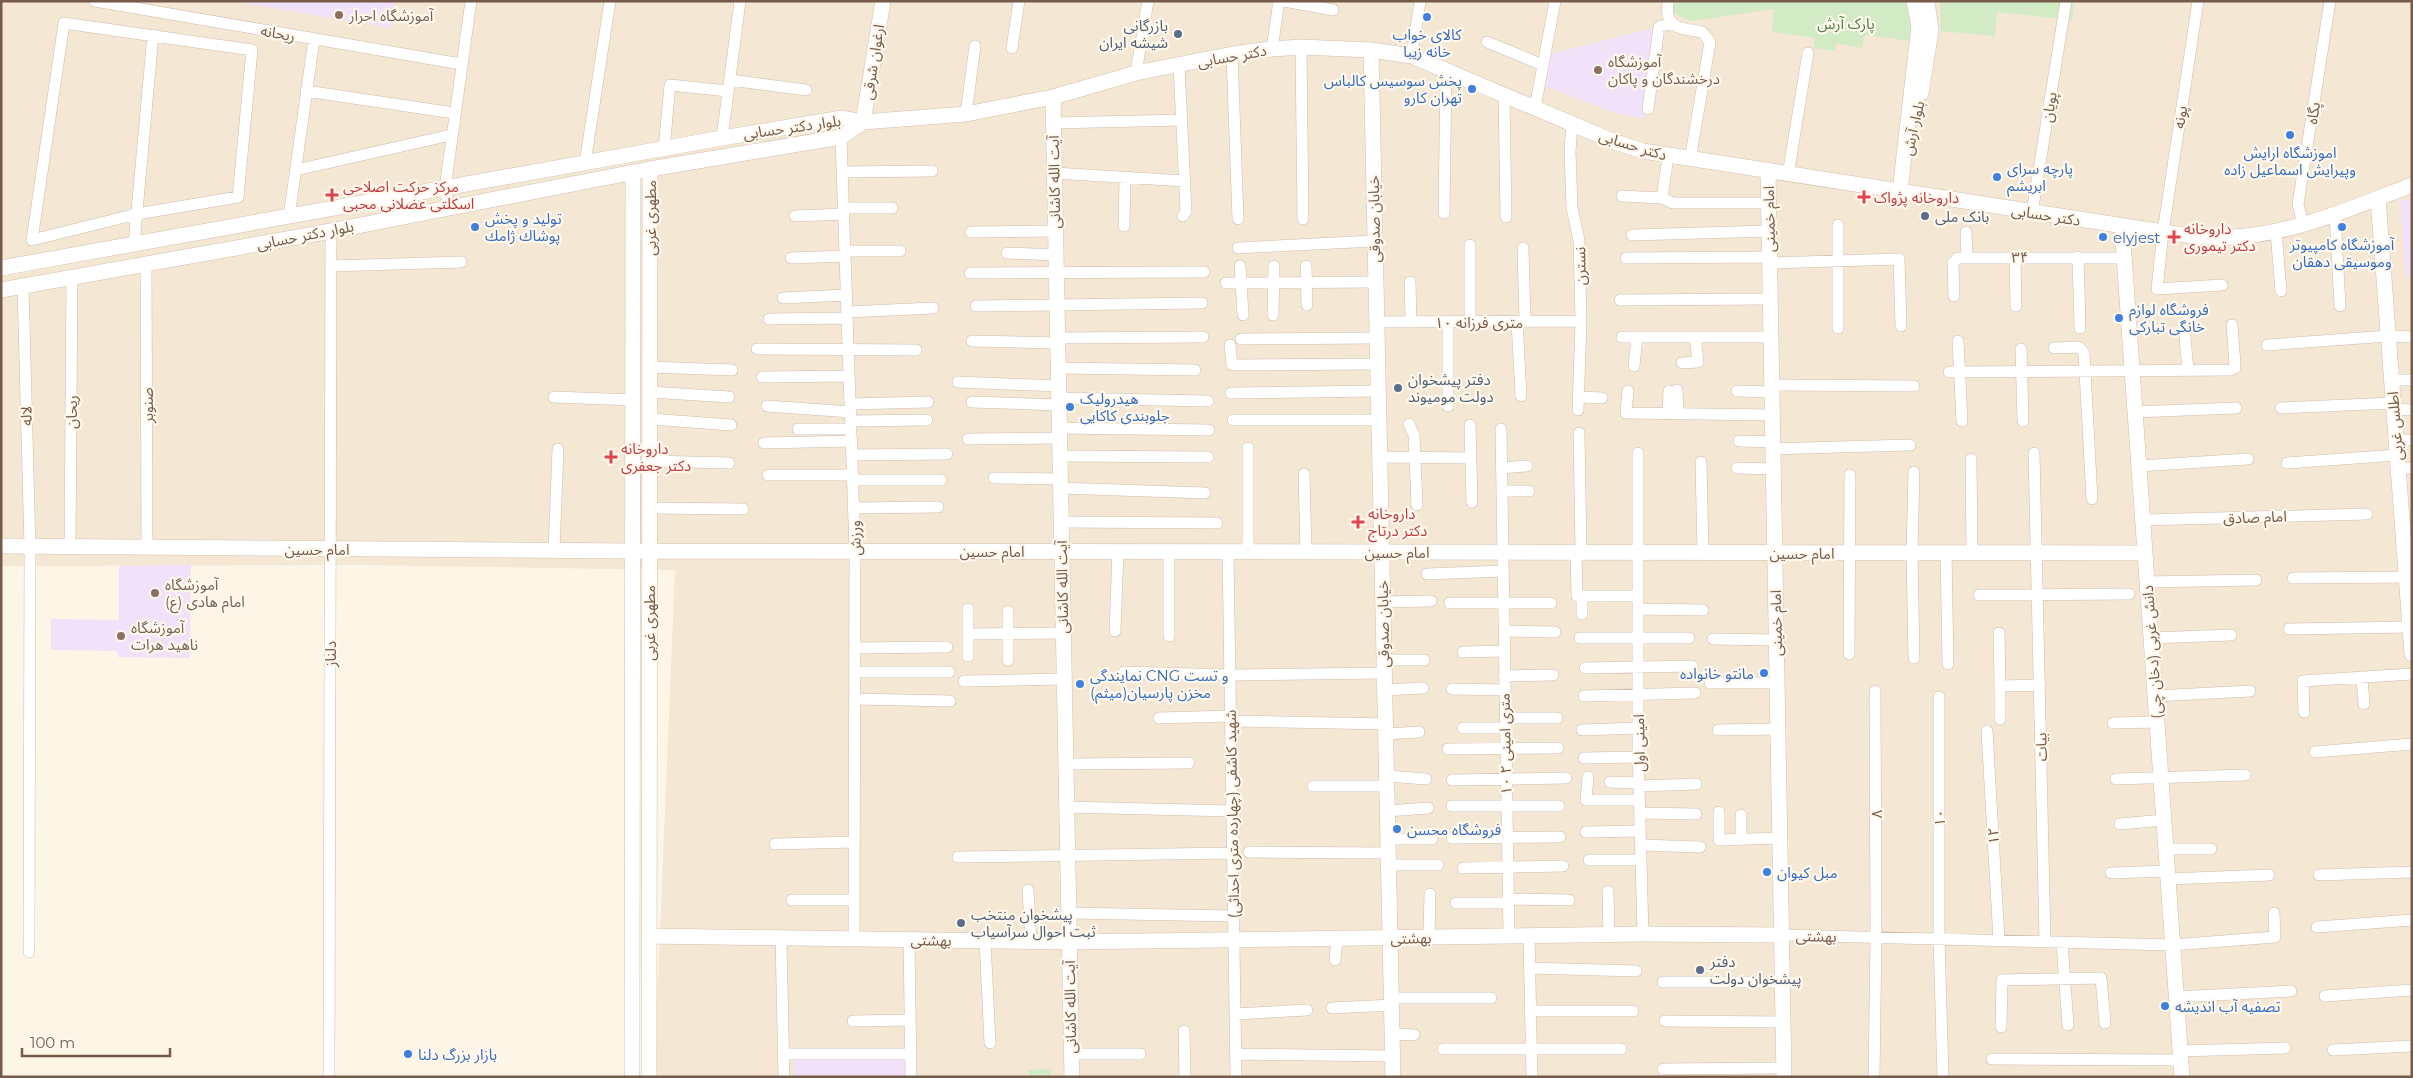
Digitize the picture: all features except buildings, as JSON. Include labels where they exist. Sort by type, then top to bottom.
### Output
[{"type":"street","name":"ریحانه","points":[[95,1],[461,64]]},
{"type":"street","points":[[449,207],[445,188],[471,1]]},
{"type":"street","points":[[585,163],[610,1]]},
{"type":"street","points":[[722,138],[740,1]]},
{"type":"street","name":"ارغوان شرقی","points":[[864,122],[883,1]]},
{"type":"street","points":[[1012,48],[1019,1]]},
{"type":"street","points":[[1136,73],[1148,1]]},
{"type":"street","points":[[1272,49],[1279,1]]},
{"type":"street","points":[[1284,1],[1333,10]]},
{"type":"street","points":[[1412,56],[1420,1]]},
{"type":"street","points":[[1535,108],[1555,1]]},
{"type":"street","points":[[1668,1],[1666,13],[1676,27],[1702,32],[1710,42],[1690,160]]},
{"type":"street","name":"بلوار آرش","points":[[1902,172],[1919,26],[1914,1]]},
{"type":"street","name":"بلوار آرش","points":[[1902,172],[1915,127],[1931,31],[1927,1]]},
{"type":"street","name":"پویان","points":[[2032,213],[2066,1]]},
{"type":"street","name":"پونه","points":[[2198,1],[2163,232],[2157,289],[2222,285]]},
{"type":"street","name":"پگاه","points":[[2302,224],[2298,204],[2330,1]]},
{"type":"street","points":[[64,23],[153,34],[252,50],[238,197],[137,214],[32,240],[64,23]]},
{"type":"street","points":[[1648,109],[1659,26],[1672,23]]},
{"type":"street","points":[[134,244],[153,34]]},
{"type":"street","points":[[289,218],[314,39]]},
{"type":"street","points":[[1487,42],[1543,65]]},
{"type":"street","points":[[966,114],[975,46]]},
{"type":"street","points":[[1301,47],[1303,219]]},
{"type":"street","name":"دکتر حسابی","points":[[864,122],[966,114],[1053,97],[1136,73],[1232,54],[1301,47],[1371,50],[1412,56],[1615,142],[1668,157],[1768,170],[1788,175],[2122,227],[2206,238],[2232,238],[2276,232],[2335,214],[2412,185]]},
{"type":"street","name":"خیابان صدوقی","points":[[1371,50],[1393,1077]]},
{"type":"street","points":[[1788,175],[1808,53]]},
{"type":"street","points":[[1232,54],[1238,218]]},
{"type":"street","points":[[1179,65],[1186,211],[1183,216]]},
{"type":"street","points":[[1444,213],[1446,70]]},
{"type":"street","points":[[664,149],[670,85],[806,90]]},
{"type":"street","points":[[306,91],[454,113]]},
{"type":"street","points":[[1504,95],[1506,217]]},
{"type":"street","name":"آیت الله کاشانی","points":[[1053,97],[1072,1077]]},
{"type":"street","name":"بلوار دکتر حسابی","points":[[1,268],[289,218],[722,138],[842,118],[864,122]]},
{"type":"street","points":[[1053,122],[1182,120]]},
{"type":"street","name":"بلوار دکتر حسابی","points":[[1,290],[331,231],[633,172],[841,137],[864,122]]},
{"type":"street","name":"نسترن","points":[[1572,124],[1570,151],[1572,208],[1580,240],[1581,321],[1578,410]]},
{"type":"street","points":[[296,170],[451,135]]},
{"type":"street","name":"ورزش","points":[[841,137],[855,551],[854,939]]},
{"type":"street","points":[[1662,198],[1668,157]]},
{"type":"street","name":"مطهری غربی","points":[[649,1077],[650,169]]},
{"type":"street","name":"امام خمینی","points":[[1768,170],[1771,227],[1770,337],[1784,1072]]},
{"type":"street","points":[[842,172],[932,171]]},
{"type":"street","name":"مطهری غربی","points":[[632,1077],[633,172]]},
{"type":"street","points":[[1900,191],[1902,172]]},
{"type":"street","points":[[1054,174],[1185,181]]},
{"type":"street","points":[[1124,226],[1125,178]]},
{"type":"street","points":[[1622,196],[1662,198],[1673,203],[1769,203]]},
{"type":"street","name":"اطلس غربی","points":[[2378,198],[2393,406],[2406,498],[2412,654]]},
{"type":"street","points":[[633,207],[640,203],[648,205],[650,208]]},
{"type":"street","points":[[795,216],[892,208]]},
{"type":"street","points":[[2335,214],[2340,306]]},
{"type":"street","points":[[1838,225],[1838,328]]},
{"type":"street","points":[[1632,235],[1771,227]]},
{"type":"street","name":"دانش غربی (دخان چی)","points":[[2122,227],[2182,1077]]},
{"type":"street","name":"دلناز","points":[[330,1077],[331,231]]},
{"type":"street","points":[[971,232],[1055,231]]},
{"type":"street","points":[[1954,296],[1954,260],[1967,258],[1966,232]]},
{"type":"street","points":[[2276,232],[2280,291]]},
{"type":"street","points":[[1238,248],[1375,241]]},
{"type":"street","points":[[1470,245],[1470,322]]},
{"type":"street","points":[[1520,396],[1523,248]]},
{"type":"street","points":[[791,258],[845,253],[900,251]]},
{"type":"street","points":[[1007,254],[1056,255]]},
{"type":"street","points":[[2016,257],[2016,306]]},
{"type":"street","points":[[2078,257],[2080,328]]},
{"type":"street","points":[[1626,258],[1838,261],[1899,259],[1901,326]]},
{"type":"street","name":"۳۴","points":[[1967,258],[2123,258]]},
{"type":"street","points":[[331,266],[461,262]]},
{"type":"street","name":"صنوبر","points":[[146,263],[147,547]]},
{"type":"street","points":[[1240,266],[1243,315]]},
{"type":"street","points":[[1273,315],[1274,266]]},
{"type":"street","points":[[1306,266],[1307,305]]},
{"type":"street","points":[[970,273],[1204,272]]},
{"type":"street","name":"ریحان","points":[[70,547],[72,277]]},
{"type":"street","points":[[1226,283],[1376,282]]},
{"type":"street","points":[[1410,282],[1411,322]]},
{"type":"street","name":"لاله","points":[[23,286],[30,546],[29,952]]},
{"type":"street","points":[[783,298],[847,295]]},
{"type":"street","points":[[1620,300],[1770,300]]},
{"type":"street","points":[[976,306],[1202,303]]},
{"type":"street","points":[[769,320],[933,308]]},
{"type":"street","name":"۱۰ متری فرزانه","points":[[1377,322],[1581,321]]},
{"type":"street","points":[[1448,322],[1448,406]]},
{"type":"street","points":[[1955,372],[2132,373],[2230,370],[2235,368],[2236,365],[2232,325]]},
{"type":"street","points":[[2267,345],[2388,336],[2412,337]]},
{"type":"street","points":[[972,341],[1203,337]]},
{"type":"street","points":[[1622,337],[1770,337]]},
{"type":"street","points":[[1634,366],[1637,337]]},
{"type":"street","points":[[1682,363],[1698,362],[1694,337]]},
{"type":"street","points":[[2185,337],[2188,371]]},
{"type":"street","points":[[1241,338],[1377,338]]},
{"type":"street","points":[[1958,341],[1955,372],[1962,420]]},
{"type":"street","points":[[1230,345],[1232,365],[1378,364]]},
{"type":"street","points":[[2054,348],[2079,347],[2084,353],[2083,373],[2092,499]]},
{"type":"street","points":[[2021,349],[2023,421]]},
{"type":"street","points":[[757,350],[916,350]]},
{"type":"street","points":[[650,367],[732,370]]},
{"type":"street","points":[[1058,368],[1195,370]]},
{"type":"street","points":[[762,377],[849,376]]},
{"type":"street","points":[[2392,380],[2412,380]]},
{"type":"street","points":[[958,382],[1058,396]]},
{"type":"street","points":[[1737,391],[1772,388],[1914,386]]},
{"type":"street","points":[[1673,390],[1673,414]]},
{"type":"street","points":[[1232,393],[1378,391]]},
{"type":"street","points":[[1628,391],[1626,413],[1772,416]]},
{"type":"street","points":[[650,392],[729,397]]},
{"type":"street","points":[[972,402],[1058,396],[1208,401]]},
{"type":"street","points":[[554,397],[633,400]]},
{"type":"street","points":[[1579,397],[1602,398]]},
{"type":"street","points":[[798,429],[928,402]]},
{"type":"street","points":[[767,406],[851,417],[927,420]]},
{"type":"street","points":[[2281,408],[2393,406],[2412,410]]},
{"type":"street","points":[[2135,412],[2236,408]]},
{"type":"street","points":[[650,419],[731,425]]},
{"type":"street","points":[[1234,420],[1379,420]]},
{"type":"street","points":[[1409,424],[1414,435],[1417,505]]},
{"type":"street","points":[[1470,425],[1472,502]]},
{"type":"street","name":"۱۰ متری امینی ۲","points":[[1501,429],[1509,936]]},
{"type":"street","points":[[968,439],[1059,433],[1209,430]]},
{"type":"street","points":[[1580,433],[1578,552],[1575,585],[1577,596],[1638,596]]},
{"type":"street","points":[[2287,463],[2401,458],[2412,440]]},
{"type":"street","points":[[764,443],[852,441]]},
{"type":"street","points":[[1739,441],[1773,446],[1910,445]]},
{"type":"street","points":[[1248,448],[1248,551]]},
{"type":"street","points":[[554,550],[558,449]]},
{"type":"street","name":"بیات","points":[[2034,452],[2045,941]]},
{"type":"street","points":[[1638,453],[1638,552]]},
{"type":"street","points":[[852,455],[947,454]]},
{"type":"street","points":[[1060,456],[1208,457]]},
{"type":"street","points":[[1380,457],[1471,458]]},
{"type":"street","points":[[1971,459],[1972,553]]},
{"type":"street","points":[[2139,466],[2248,459]]},
{"type":"street","points":[[650,461],[730,463]]},
{"type":"street","points":[[1701,462],[1703,552]]},
{"type":"street","points":[[1501,468],[1527,466]]},
{"type":"street","points":[[1737,468],[1773,469]]},
{"type":"street","points":[[1914,472],[1912,553],[1914,658]]},
{"type":"street","points":[[1304,474],[1306,552]]},
{"type":"street","points":[[768,475],[941,480]]},
{"type":"street","points":[[1849,654],[1848,553],[1850,475]]},
{"type":"street","points":[[994,478],[1060,484],[1205,492]]},
{"type":"street","points":[[1502,491],[1529,491]]},
{"type":"street","points":[[854,508],[938,507]]},
{"type":"street","points":[[649,508],[743,509]]},
{"type":"street","name":"امام صادق","points":[[2144,520],[2366,514]]},
{"type":"street","points":[[1061,522],[1217,523]]},
{"type":"street","name":"امام حسین","points":[[1,546],[632,551],[2145,554]]},
{"type":"street","points":[[1115,631],[1118,551]]},
{"type":"street","points":[[1169,551],[1169,636]]},
{"type":"street","name":"شهید کاشفی (چهارده متری احداثی)","points":[[1228,551],[1234,718],[1232,811],[1236,1077]]},
{"type":"street","name":"امینی اول","points":[[1638,552],[1638,757],[1643,934]]},
{"type":"street","points":[[1946,553],[1948,664]]},
{"type":"street","points":[[1427,574],[1503,571]]},
{"type":"street","points":[[2292,578],[2409,577]]},
{"type":"street","points":[[2147,582],[2256,580]]},
{"type":"street","points":[[1979,595],[2129,594]]},
{"type":"street","points":[[1582,596],[1582,614]]},
{"type":"street","points":[[1383,602],[1431,601]]},
{"type":"street","points":[[1450,602],[1503,601],[1551,603]]},
{"type":"street","points":[[968,609],[968,656]]},
{"type":"street","points":[[1638,609],[1703,610]]},
{"type":"street","points":[[1008,610],[1008,660]]},
{"type":"street","points":[[2289,629],[2410,626]]},
{"type":"street","points":[[1504,631],[1555,632]]},
{"type":"street","points":[[968,634],[1063,633]]},
{"type":"street","points":[[2000,633],[2000,719]]},
{"type":"street","points":[[2151,638],[2231,635]]},
{"type":"street","points":[[1580,638],[1689,638]]},
{"type":"street","points":[[1713,640],[1776,640]]},
{"type":"street","points":[[855,648],[947,647]]},
{"type":"street","points":[[1463,652],[1504,651]]},
{"type":"street","points":[[1124,672],[1233,675],[1384,667],[1424,660]]},
{"type":"street","points":[[1585,668],[1692,666]]},
{"type":"street","points":[[855,672],[950,672]]},
{"type":"street","points":[[2304,712],[2303,681],[2412,674]]},
{"type":"street","points":[[1504,676],[1553,675]]},
{"type":"street","points":[[2362,677],[2364,704]]},
{"type":"street","points":[[964,681],[1064,679]]},
{"type":"street","points":[[1710,683],[1777,683]]},
{"type":"street","points":[[2000,686],[2040,685]]},
{"type":"street","points":[[1385,690],[1423,688]]},
{"type":"street","points":[[1452,689],[1504,690]]},
{"type":"street","name":"۸","points":[[1874,1077],[1876,937],[1875,691]]},
{"type":"street","points":[[2155,696],[2250,691]]},
{"type":"street","points":[[1584,696],[1695,693]]},
{"type":"street","name":"۱۰","points":[[1939,697],[1939,939],[1943,1077]]},
{"type":"street","points":[[855,700],[950,701]]},
{"type":"street","points":[[1159,718],[1310,721],[1418,732]]},
{"type":"street","points":[[1463,728],[1557,718]]},
{"type":"street","points":[[2113,722],[2157,722]]},
{"type":"street","points":[[1582,730],[1638,728]]},
{"type":"street","points":[[1718,730],[1778,729]]},
{"type":"street","name":"۱۲","points":[[1987,731],[1999,940]]},
{"type":"street","points":[[2315,752],[2412,744]]},
{"type":"street","points":[[1448,749],[1558,748]]},
{"type":"street","points":[[1584,758],[1638,757]]},
{"type":"street","points":[[1066,764],[1189,763]]},
{"type":"street","points":[[2116,779],[2245,775]]},
{"type":"street","points":[[1588,777],[1586,800],[1639,800]]},
{"type":"street","points":[[1452,780],[1566,778]]},
{"type":"street","points":[[1313,786],[1426,779]]},
{"type":"street","points":[[1610,782],[1696,784]]},
{"type":"street","points":[[1452,806],[1559,806]]},
{"type":"street","points":[[1066,808],[1232,811]]},
{"type":"street","points":[[1387,811],[1428,808]]},
{"type":"street","points":[[1719,812],[1719,840],[1780,838]]},
{"type":"street","points":[[1640,813],[1696,814]]},
{"type":"street","points":[[1741,814],[1741,839]]},
{"type":"street","points":[[2120,824],[2164,820]]},
{"type":"street","points":[[1586,832],[1640,831]]},
{"type":"street","points":[[1452,838],[1560,837]]},
{"type":"street","points":[[1388,852],[1432,839]]},
{"type":"street","points":[[775,844],[854,842]]},
{"type":"street","points":[[1641,845],[1700,847]]},
{"type":"street","points":[[2166,850],[2211,849]]},
{"type":"street","points":[[1249,852],[1388,852],[1438,865]]},
{"type":"street","points":[[958,857],[1233,853]]},
{"type":"street","points":[[1589,860],[1641,860]]},
{"type":"street","points":[[1463,868],[1562,866]]},
{"type":"street","points":[[2110,872],[2167,875],[2269,875]]},
{"type":"street","points":[[2319,875],[2412,872]]},
{"type":"street","points":[[1028,890],[1031,941]]},
{"type":"street","points":[[1608,891],[1609,935]]},
{"type":"street","points":[[1429,937],[1430,894]]},
{"type":"street","points":[[792,900],[854,900]]},
{"type":"street","points":[[1456,903],[1569,900]]},
{"type":"street","points":[[1068,913],[1234,916]]},
{"type":"street","name":"بهشتی","points":[[649,936],[1069,942],[1643,934],[1781,935],[2172,945],[2275,937],[2274,913]]},
{"type":"street","points":[[2317,927],[2412,920]]},
{"type":"street","points":[[1529,936],[1532,1077]]},
{"type":"street","points":[[781,938],[784,1077]]},
{"type":"street","points":[[909,939],[911,1077]]},
{"type":"street","points":[[1334,960],[1336,939]]},
{"type":"street","points":[[986,940],[990,1042]]},
{"type":"street","points":[[2062,942],[2068,1025]]},
{"type":"street","points":[[1529,968],[1636,971]]},
{"type":"street","points":[[2001,1027],[2002,980],[2065,977],[2101,978],[2105,1023]]},
{"type":"street","points":[[1663,982],[1782,982]]},
{"type":"street","points":[[2325,996],[2412,990]]},
{"type":"street","points":[[2176,997],[2291,991]]},
{"type":"street","points":[[1332,1008],[1392,1001],[1492,998]]},
{"type":"street","points":[[1235,1014],[1307,1010]]},
{"type":"street","points":[[1530,1011],[1633,1012]]},
{"type":"street","points":[[854,1021],[910,1020]]},
{"type":"street","points":[[1665,1021],[1783,1022]]},
{"type":"street","points":[[1184,1031],[1185,1077]]},
{"type":"street","points":[[1392,1034],[1414,1035]]},
{"type":"street","points":[[2333,1050],[2412,1046]]},
{"type":"street","points":[[1992,1059],[2180,1055],[2285,1048]]},
{"type":"street","points":[[1443,1049],[1621,1050]]},
{"type":"street","points":[[784,1054],[911,1054]]},
{"type":"street","points":[[1071,1054],[1140,1054]]},
{"type":"street","points":[[1236,1054],[1393,1056]]},
{"type":"street","points":[[1663,1069],[1784,1072]]},
{"type":"shaded area","points":[[1,1],[2412,1],[2412,1077],[654,1077],[675,570],[363,565],[1,566]]},
{"type":"shaded area","points":[[230,1],[395,1],[391,28]]},
{"type":"shaded area","name":"آموزشگاه درخشندگان و پاکان","points":[[1657,27],[1645,118],[1617,114],[1542,85],[1546,55]]},
{"type":"shaded area","points":[[2412,198],[2412,277],[2406,277],[2400,201]]},
{"type":"shaded area","points":[[191,565],[190,658],[118,657],[117,651],[51,650],[51,619],[119,620],[119,566]]},
{"type":"shaded area","points":[[793,1057],[907,1057],[907,1077],[794,1077]]},
{"type":"green space","name":"پارک آرش","points":[[1674,1],[1911,1],[1914,12],[1911,41],[1865,35],[1862,48],[1836,43],[1835,51],[1814,48],[1815,38],[1772,32],[1774,9],[1691,21],[1672,13]]},
{"type":"green space","points":[[1940,1],[2074,1],[2072,20],[1997,12],[1995,36],[1941,31]]},
{"type":"green space","points":[[1051,1069],[1051,1077],[1029,1077],[1029,1070]]},
{"type":"place","name":"آموزشگاه احرار","points":[[339,15]]},
{"type":"place","name":"کالای خواب خانه زیبا","points":[[1427,17]]},
{"type":"place","name":"بازرگانی شیشه ایران","points":[[1178,34]]},
{"type":"place","name":"آموزشگاه درخشندگان و پاکان","points":[[1598,70]]},
{"type":"place","name":"پخش سوسیس کالباس تهران کارو","points":[[1472,89]]},
{"type":"place","name":"اموزشگاه ارایش وپیرایش اسماعیل زاده","points":[[2290,135]]},
{"type":"place","name":"پارچه سرای ابریشم","points":[[1997,177]]},
{"type":"place","name":"مرکز حرکت اصلاحی اسکلتی عضلانی محبی","points":[[332,195]]},
{"type":"place","name":"داروخانه پژواک","points":[[1864,197]]},
{"type":"place","name":"بانک ملی","points":[[1925,216]]},
{"type":"place","name":"توليد و پخش پوشاك ژامك","points":[[475,227]]},
{"type":"place","name":"آموزشگاه کامپیوتر وموسیقی دهقان","points":[[2342,227]]},
{"type":"place","name":"elyjest","points":[[2103,237]]},
{"type":"place","name":"داروخانه دکتر تیموری","points":[[2174,237]]},
{"type":"place","name":"فروشگاه لوازم خانگی تبارکی","points":[[2119,318]]},
{"type":"place","name":"دفتر پیشخوان دولت مومیوند","points":[[1398,388]]},
{"type":"place","name":"هیدرولیک جلوبندی کاکایی","points":[[1070,407]]},
{"type":"place","name":"داروخانه دکتر جعفری","points":[[611,457]]},
{"type":"place","name":"داروخانه دکتر درتاج","points":[[1358,522]]},
{"type":"place","name":"آموزشگاه امام هادی (ع)","points":[[155,593]]},
{"type":"place","name":"آموزشگاه ناهید هرات","points":[[121,636]]},
{"type":"place","name":"مانتو خانواده","points":[[1764,673]]},
{"type":"place","name":"نمایندگی CNG و تست مخزن پارسیان(میثم)","points":[[1080,684]]},
{"type":"place","name":"فروشگاه محسن","points":[[1397,829]]},
{"type":"place","name":"مبل کیوان","points":[[1767,872]]},
{"type":"place","name":"پیشخوان منتخب ثبت احوال سرآسیاب","points":[[961,923]]},
{"type":"place","name":"دفتر پیشخوان دولت","points":[[1700,970]]},
{"type":"place","name":"تصفیه آب اندیشه","points":[[2165,1006]]},
{"type":"place","name":"بازار بزرگ دلنا","points":[[408,1054]]}]
